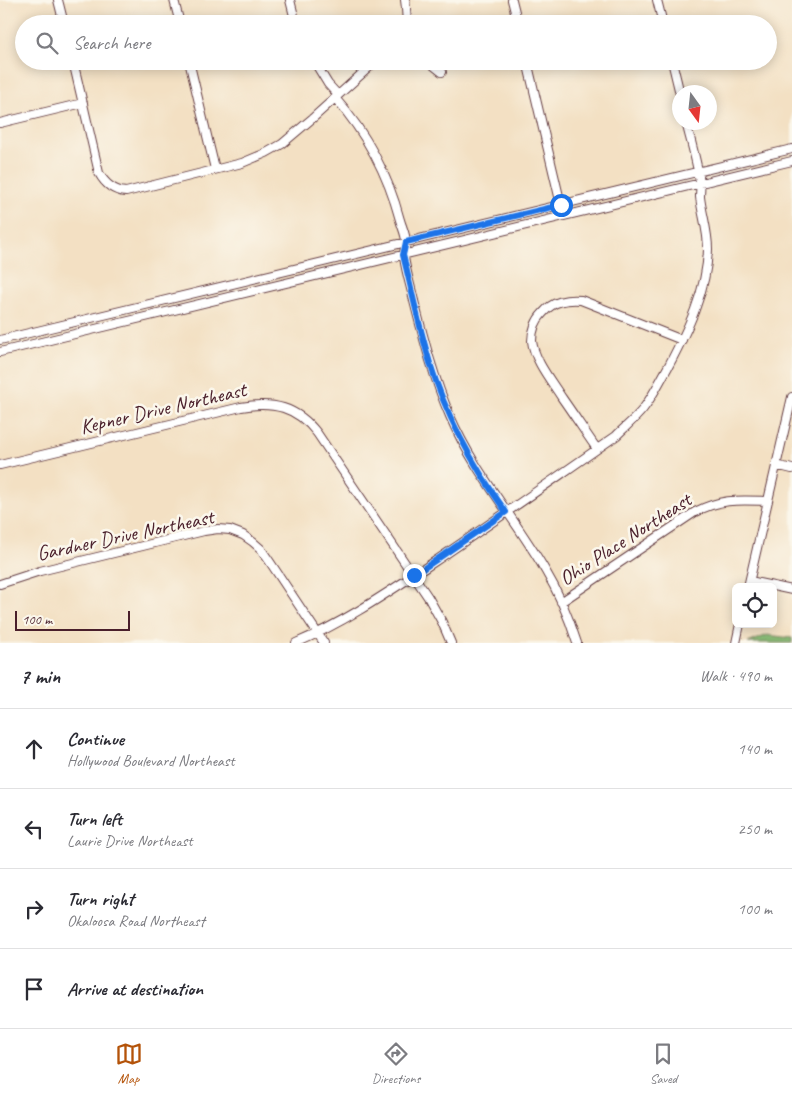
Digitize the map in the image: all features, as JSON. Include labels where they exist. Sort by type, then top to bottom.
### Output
[{"type":"street","points":[[58,0],[62,15]]},
{"type":"street","points":[[174,0],[178,15]]},
{"type":"street","points":[[290,0],[294,15]]},
{"type":"street","points":[[405,0],[407,15]]},
{"type":"street","points":[[512,0],[516,15]]},
{"type":"street","points":[[657,0],[661,15]]},
{"type":"street","points":[[75,70],[99,173],[107,184],[116,190],[126,192],[254,159],[266,153],[282,144],[366,70]]},
{"type":"street","points":[[191,70],[215,169]]},
{"type":"street","points":[[319,70],[359,129],[384,172],[395,201],[406,242],[403,255],[430,363],[458,433],[506,512],[546,570],[571,625],[576,643]]},
{"type":"street","points":[[529,70],[564,216]]},
{"type":"street","points":[[674,70],[678,85]]},
{"type":"street","points":[[0,123],[83,103]]},
{"type":"street","points":[[296,643],[318,634],[354,614],[414,575],[616,436],[643,409],[682,340],[701,291],[707,262],[708,247],[700,196],[701,183],[688,130]]},
{"type":"street","points":[[0,340],[792,149]]},
{"type":"street","points":[[0,352],[792,161]]},
{"type":"street","points":[[244,281],[246,293]]},
{"type":"street","points":[[597,449],[555,388],[535,353],[532,340],[540,315],[549,306],[562,301],[581,300],[682,340]]},
{"type":"street","points":[[89,318],[92,330]]},
{"type":"street","points":[[749,583],[792,397]]},
{"type":"street","name":"Kepner Drive Northeast","points":[[0,465],[255,404],[279,406],[301,416],[312,426],[414,575],[442,622],[451,643]]},
{"type":"street","points":[[776,465],[792,469]]},
{"type":"street","name":"Ohio Place Northeast","points":[[561,602],[706,506],[730,500],[768,501]]},
{"type":"street","name":"Gardner Drive Northeast","points":[[0,584],[40,571],[204,531],[230,530],[243,535],[261,550],[324,643]]},
{"type":"street","points":[[777,588],[792,590]]},
{"type":"street","points":[[736,643],[739,628]]},
{"type":"green space","points":[[767,635],[792,638],[792,643],[748,643]]},
{"type":"route","points":[[414,575],[506,512],[458,433],[440,391],[430,363],[403,255],[406,242],[561,205]]}]
